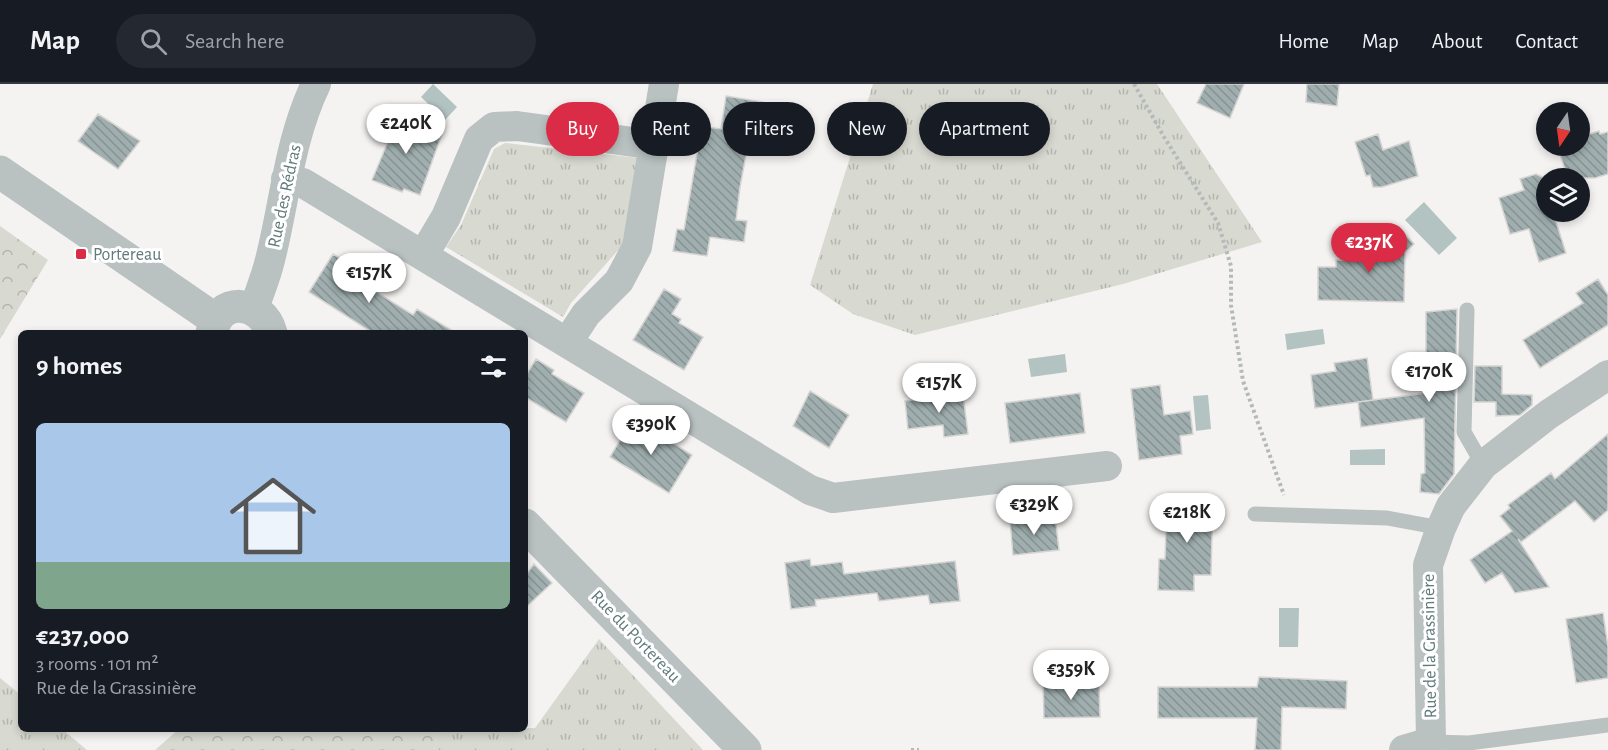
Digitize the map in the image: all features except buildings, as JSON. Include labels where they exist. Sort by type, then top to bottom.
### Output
[{"type":"street","name":"Rue des Rédras","points":[[263,321],[270,260],[286,179],[302,118],[316,84]]},
{"type":"street","points":[[661,102],[664,84]]},
{"type":"street","points":[[424,254],[446,217],[479,139],[494,127],[518,126],[631,142]]},
{"type":"street","points":[[567,343],[586,314],[619,281],[633,258],[640,237],[653,156]]},
{"type":"street","points":[[0,172],[214,326],[229,309],[237,306],[263,321]]},
{"type":"street","points":[[286,179],[303,183],[424,254],[810,490],[833,498],[1107,466]]},
{"type":"street","name":"Rue de la Grassinière","points":[[1417,746],[1428,565],[1451,506],[1483,465],[1549,414],[1608,375]]},
{"type":"street","name":"Rue du Portereau","points":[[528,528],[745,750]]},
{"type":"lane","points":[[1467,310],[1464,432],[1483,465]]},
{"type":"lane","points":[[1255,514],[1387,518],[1441,528]]},
{"type":"lane","points":[[1417,746],[1469,743],[1608,725]]},
{"type":"path","points":[[1134,84],[1218,223],[1231,266],[1231,305],[1243,381],[1291,515]]},
{"type":"path","points":[[911,750],[919,750]]},
{"type":"green space","points":[[873,84],[1157,84],[1262,242],[1123,284],[915,335],[853,314],[810,285],[850,156],[907,156],[907,102],[867,102]]},
{"type":"green space","points":[[505,143],[546,148],[546,156],[619,156],[639,158],[622,246],[571,303],[563,317],[446,247],[461,225],[494,149]]},
{"type":"green space","points":[[0,226],[48,260],[0,339]]},
{"type":"green space","points":[[599,639],[703,750],[434,750],[438,732],[528,732],[528,728],[535,728]]},
{"type":"green space","points":[[0,678],[18,693],[18,732],[66,732],[87,750],[0,750]]},
{"type":"green space","points":[[176,732],[438,732],[434,750],[155,750]]},
{"type":"shaded area","points":[[433,84],[457,107],[445,120],[421,97]]},
{"type":"shaded area","points":[[1424,202],[1457,238],[1439,255],[1405,220]]},
{"type":"shaded area","points":[[1323,329],[1325,344],[1287,350],[1285,334]]},
{"type":"shaded area","points":[[1065,354],[1067,372],[1031,377],[1028,359]]},
{"type":"shaded area","points":[[1208,395],[1211,429],[1196,431],[1193,396]]},
{"type":"shaded area","points":[[1385,449],[1385,465],[1350,465],[1350,450]]},
{"type":"shaded area","points":[[1279,608],[1299,608],[1298,647],[1279,647]]},
{"type":"place","name":"Portereau","points":[[81,254]]}]
